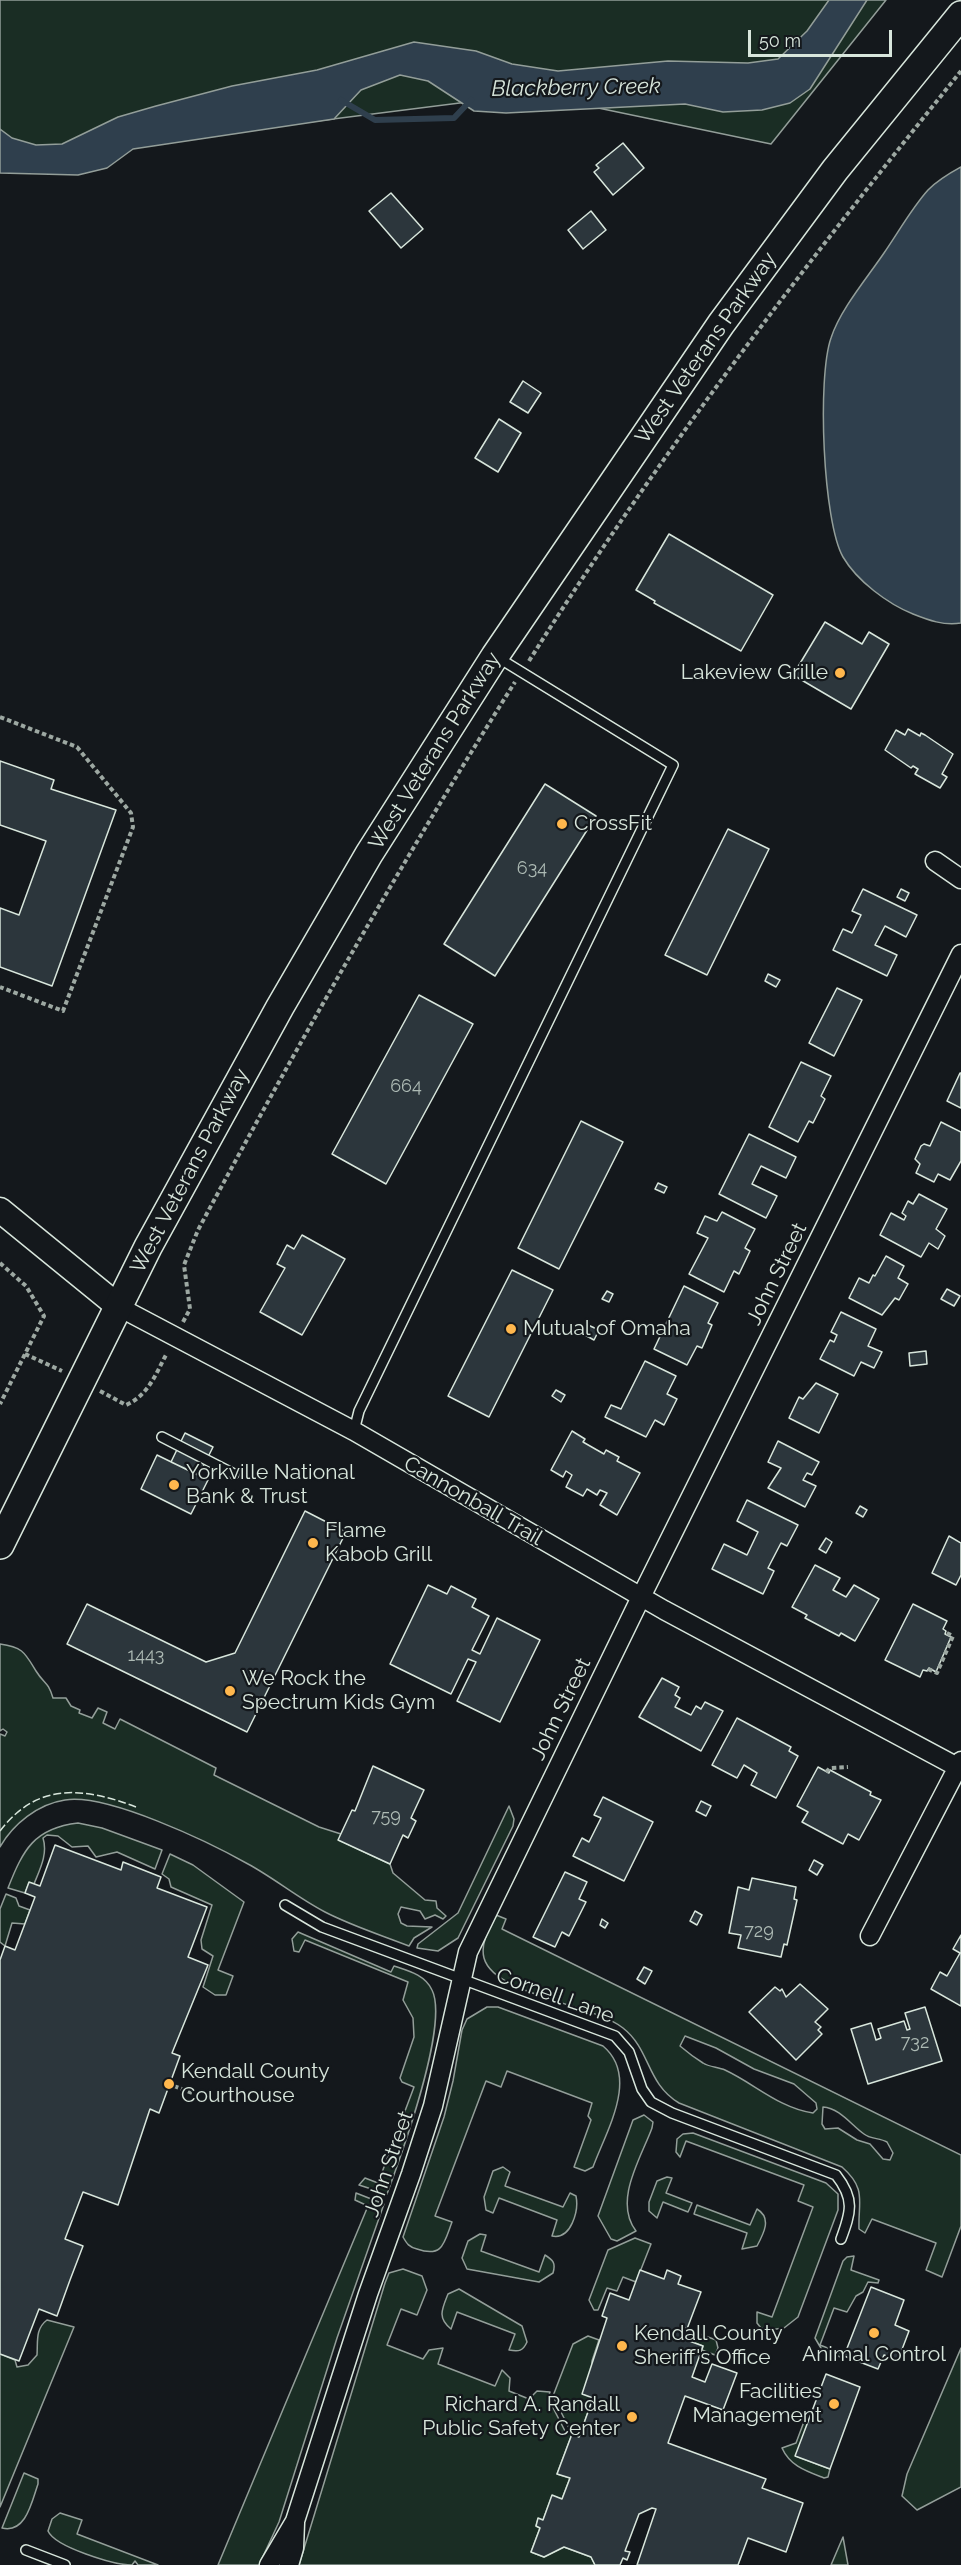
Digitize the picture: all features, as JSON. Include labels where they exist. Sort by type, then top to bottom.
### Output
[{"type":"main road","name":"West Veterans Parkway","points":[[0,1545],[148,1247],[280,1007],[369,854],[495,656],[721,324],[835,170],[961,15]]},
{"type":"main road","name":"Cannonball Trail","points":[[0,1210],[119,1306]]},
{"type":"street","points":[[935,861],[961,879]]},
{"type":"street","name":"John Street","points":[[269,2565],[295,2521],[368,2294],[433,2106],[468,1952],[484,1915],[641,1597],[961,954]]},
{"type":"street","name":"Cannonball Trail","points":[[119,1306],[354,1431],[641,1597],[960,1766]]},
{"type":"street","points":[[870,1936],[960,1766]]},
{"type":"street","name":"John Street","points":[[289,2565],[294,2548],[295,2521]]},
{"type":"lane","points":[[354,1431],[359,1411],[673,765],[495,656]]},
{"type":"lane","points":[[162,1437],[234,1474]]},
{"type":"lane","name":"Cornell Lane","points":[[285,1905],[322,1927],[615,2036],[629,2052],[642,2089],[651,2102],[672,2113],[836,2175],[848,2189],[850,2204],[841,2239]]},
{"type":"lane","points":[[26,2550],[65,2565]]},
{"type":"path","points":[[538,646],[649,480],[829,236],[961,71]]},
{"type":"path","points":[[185,1320],[190,1309],[184,1265],[198,1230],[358,939],[499,707]]},
{"type":"path","points":[[0,717],[77,747],[131,813],[133,827],[63,1011],[0,987]]},
{"type":"path","points":[[0,1263],[26,1286],[44,1316],[0,1404]]},
{"type":"path","points":[[25,1354],[41,1361]]},
{"type":"path","points":[[117,1401],[126,1405],[135,1401],[149,1387],[157,1371]]},
{"type":"path","points":[[928,1669],[937,1673],[945,1656],[953,1636],[945,1632]]},
{"type":"path","points":[[826,1772],[830,1768],[848,1767]]},
{"type":"path","points":[[174,2086],[192,2093]]},
{"type":"green space","points":[[0,0],[886,0],[771,144],[531,94],[0,161]]},
{"type":"green space","points":[[0,1644],[14,1647],[22,1652],[48,1685],[53,1698],[66,1698],[71,1706],[80,1710],[79,1713],[92,1718],[98,1708],[107,1712],[103,1723],[115,1729],[120,1719],[216,1768],[214,1775],[319,1827],[341,1834],[339,1840],[390,1864],[393,1873],[425,1900],[436,1901],[437,1908],[446,1916],[443,1919],[435,1915],[425,1919],[420,1911],[401,1907],[398,1914],[401,1923],[407,1926],[432,1927],[414,1938],[409,1946],[325,1912],[248,1864],[184,1832],[131,1811],[83,1800],[55,1802],[27,1816],[0,1847],[0,1734],[5,1736],[7,1732],[3,1729],[0,1731]]},
{"type":"green space","points":[[509,1806],[514,1819],[513,1826],[458,1938],[438,1951],[417,1948],[418,1944],[458,1913]]},
{"type":"green space","points":[[78,1823],[102,1828],[162,1850],[155,1869],[117,1852],[96,1857],[88,1846],[72,1847],[58,1836],[47,1835],[43,1838],[44,1856],[34,1884],[29,1883],[25,1893],[8,1888],[19,1863],[32,1843],[51,1830]]},
{"type":"green space","points":[[170,1854],[193,1865],[244,1902],[218,1970],[233,1976],[226,1995],[215,1995],[203,1987],[213,1956],[202,1949],[201,1940],[212,1905],[171,1887],[169,1879],[162,1874]]},
{"type":"green space","points":[[6,1894],[16,1898],[19,1906],[30,1910],[25,1924],[12,1923],[5,1946],[0,1942],[0,1909]]},
{"type":"green space","points":[[496,1915],[506,1919],[502,1929],[961,2155],[961,2226],[942,2277],[926,2270],[936,2243],[872,2219],[865,2233],[859,2229],[860,2196],[855,2182],[842,2167],[679,2103],[660,2086],[639,2046],[623,2028],[590,2012],[524,1990],[492,1971],[484,1958],[483,1947]],"holes":[[[685,2036],[716,2048],[754,2069],[794,2084],[816,2103],[817,2109],[813,2113],[789,2106],[725,2070],[705,2064],[680,2046]],[[823,2107],[840,2114],[866,2136],[887,2142],[893,2153],[890,2160],[883,2159],[870,2144],[857,2140],[838,2128],[825,2129],[822,2124]]]},
{"type":"green space","points":[[298,1932],[391,1972],[394,1966],[411,1972],[421,1977],[432,1990],[436,2007],[429,2059],[412,2122],[387,2194],[359,2185],[365,2178],[378,2183],[414,2087],[402,2082],[400,2078],[414,2037],[413,2018],[403,2000],[408,1982],[305,1940],[299,1952],[294,1951],[292,1939]]},
{"type":"green space","points":[[487,2007],[498,2007],[603,2046],[614,2059],[619,2073],[620,2088],[617,2105],[593,2167],[585,2171],[574,2167],[591,2120],[588,2116],[592,2103],[507,2071],[501,2087],[486,2081],[435,2216],[452,2222],[447,2236],[441,2247],[432,2252],[414,2248],[408,2245],[403,2237],[444,2117],[462,2030],[467,2019]]},
{"type":"green space","points":[[644,2115],[653,2122],[652,2128],[631,2180],[627,2206],[636,2231],[617,2241],[611,2239],[598,2216],[633,2120]]},
{"type":"green space","points":[[693,2133],[826,2183],[838,2194],[838,2210],[798,2317],[784,2328],[768,2330],[761,2328],[757,2323],[757,2312],[772,2317],[813,2207],[798,2201],[804,2185],[686,2141],[680,2157],[676,2152],[677,2139],[683,2134]]},
{"type":"green space","points":[[503,2167],[510,2172],[505,2186],[563,2207],[570,2193],[576,2196],[575,2216],[564,2234],[552,2236],[557,2220],[499,2198],[493,2213],[486,2210],[484,2197],[493,2171]]},
{"type":"green space","points":[[667,2177],[672,2178],[666,2193],[692,2203],[688,2212],[663,2202],[657,2218],[649,2211],[649,2202],[657,2181]]},
{"type":"green space","points":[[356,2193],[384,2204],[337,2338],[279,2522],[259,2565],[218,2565],[368,2206],[355,2200]]},
{"type":"green space","points":[[697,2205],[750,2225],[757,2209],[764,2217],[765,2226],[757,2246],[742,2249],[747,2233],[694,2214]]},
{"type":"green space","points":[[480,2234],[486,2235],[481,2251],[539,2272],[545,2255],[553,2262],[553,2273],[539,2282],[467,2269],[462,2258],[468,2241]]},
{"type":"green space","points":[[635,2238],[651,2244],[636,2282],[623,2277],[617,2291],[607,2288],[598,2310],[594,2310],[589,2300],[608,2250]]},
{"type":"green space","points":[[854,2256],[851,2270],[879,2280],[878,2283],[868,2282],[863,2292],[856,2296],[847,2312],[834,2308],[820,2345],[845,2355],[843,2358],[822,2350],[815,2338],[843,2261],[847,2257]]},
{"type":"green space","points":[[403,2269],[422,2276],[427,2290],[417,2315],[401,2309],[387,2345],[423,2359],[429,2350],[443,2348],[438,2364],[495,2386],[502,2370],[510,2378],[509,2391],[529,2399],[537,2391],[550,2392],[548,2398],[565,2431],[572,2434],[557,2474],[570,2478],[562,2499],[552,2496],[543,2520],[538,2519],[536,2526],[540,2528],[531,2552],[544,2557],[564,2547],[591,2557],[595,2565],[299,2565],[385,2283],[389,2273]]},
{"type":"green space","points":[[459,2289],[522,2326],[527,2342],[524,2347],[518,2351],[509,2350],[515,2334],[457,2312],[451,2329],[444,2321],[442,2313],[448,2294]]},
{"type":"green space","points":[[47,2320],[74,2327],[0,2507],[0,2354],[15,2360],[17,2367],[28,2365],[37,2355],[39,2332]]},
{"type":"green space","points":[[684,2328],[716,2340],[718,2348],[715,2355],[702,2350],[703,2346],[681,2338]]},
{"type":"green space","points":[[588,2336],[599,2340],[592,2361],[593,2398],[581,2432],[569,2428],[553,2396],[573,2344]]},
{"type":"green space","points":[[961,2348],[961,2487],[917,2510],[902,2496],[907,2474]]},
{"type":"green space","points":[[805,2419],[809,2421],[796,2456],[830,2469],[828,2477],[824,2478],[799,2467],[789,2459],[782,2448],[796,2443]]},
{"type":"green space","points":[[24,2473],[38,2479],[27,2515],[17,2526],[10,2529],[2,2528]]},
{"type":"green space","points":[[60,2513],[82,2520],[77,2534],[158,2565],[138,2565],[135,2561],[132,2565],[112,2562],[73,2549],[53,2537],[48,2531],[52,2519]]},
{"type":"green space","points":[[843,2537],[848,2565],[831,2565]]},
{"type":"water","name":"Blackberry Creek","points":[[829,0],[867,0],[810,89],[790,103],[762,110],[723,112],[685,104],[506,113],[474,111],[428,81],[400,75],[361,90],[334,119],[133,149],[107,168],[78,175],[0,173],[0,129],[12,138],[36,145],[62,144],[118,117],[232,86],[317,70],[414,42],[476,51],[512,64],[558,71],[668,61],[748,63],[778,59],[807,31]]},
{"type":"water","points":[[961,167],[961,623],[948,624],[924,618],[893,604],[856,575],[843,557],[836,539],[831,514],[823,416],[824,384],[831,338],[847,305],[922,197],[935,183]]},
{"type":"building","points":[[623,143],[644,168],[613,195],[594,172],[599,168],[596,165]]},
{"type":"building","points":[[391,193],[423,229],[401,248],[369,211]]},
{"type":"building","points":[[591,211],[606,230],[583,249],[568,230]]},
{"type":"building","points":[[523,381],[541,393],[528,413],[510,402]]},
{"type":"building","points":[[499,419],[521,433],[498,472],[475,458]]},
{"type":"building","points":[[669,534],[773,595],[741,651],[654,603],[655,601],[636,590]]},
{"type":"building","points":[[825,622],[862,644],[869,632],[889,644],[851,709],[793,675]]},
{"type":"building","points":[[908,729],[920,736],[921,733],[925,735],[953,754],[942,774],[947,777],[940,788],[915,774],[918,769],[913,766],[911,768],[885,750],[896,730],[905,735]]},
{"type":"building","points":[[0,761],[54,780],[51,789],[116,810],[52,986],[0,967],[0,908],[19,915],[46,841],[0,825]]},
{"type":"building","points":[[545,784],[596,816],[495,976],[444,944]]},
{"type":"building","points":[[728,829],[769,849],[707,975],[665,955]]},
{"type":"building","points":[[863,889],[917,915],[906,937],[885,926],[875,945],[897,955],[887,976],[833,950],[843,929],[852,933],[861,915],[852,911]]},
{"type":"building","points":[[901,889],[909,893],[905,901],[897,897]]},
{"type":"building","points":[[768,974],[780,980],[776,987],[765,981]]},
{"type":"building","points":[[837,988],[862,1000],[834,1056],[809,1043]]},
{"type":"building","points":[[419,995],[473,1024],[386,1184],[332,1154]]},
{"type":"building","points":[[801,1062],[831,1076],[821,1096],[825,1099],[813,1123],[809,1121],[798,1142],[769,1127]]},
{"type":"building","points":[[961,1073],[961,1108],[947,1101]]},
{"type":"building","points":[[581,1121],[623,1142],[559,1269],[518,1248]]},
{"type":"building","points":[[941,1122],[961,1132],[961,1161],[950,1180],[938,1174],[934,1182],[916,1173],[920,1164],[915,1159],[921,1146],[924,1144],[930,1146]]},
{"type":"building","points":[[749,1134],[796,1157],[786,1178],[761,1166],[752,1184],[777,1196],[766,1218],[719,1194]]},
{"type":"building","points":[[658,1183],[667,1187],[664,1193],[655,1189]]},
{"type":"building","points":[[919,1194],[947,1209],[936,1229],[945,1236],[938,1249],[929,1243],[921,1257],[880,1235],[891,1213],[904,1220],[906,1216],[902,1213],[908,1201],[913,1204]]},
{"type":"building","points":[[722,1212],[755,1229],[745,1248],[750,1251],[739,1274],[734,1271],[724,1292],[689,1274],[708,1238],[697,1233],[705,1216],[717,1221]]},
{"type":"building","points":[[302,1235],[345,1259],[302,1335],[260,1312],[285,1268],[277,1264],[287,1245],[294,1249]]},
{"type":"building","points":[[886,1256],[904,1266],[898,1278],[908,1284],[899,1300],[895,1298],[882,1315],[849,1298],[859,1278],[869,1283]]},
{"type":"building","points":[[512,1270],[553,1290],[489,1417],[448,1396]]},
{"type":"building","points":[[684,1286],[718,1303],[708,1323],[712,1325],[702,1348],[697,1346],[687,1365],[654,1349]]},
{"type":"building","points":[[947,1289],[960,1296],[954,1306],[941,1299]]},
{"type":"building","points":[[607,1291],[613,1294],[609,1302],[602,1299]]},
{"type":"building","points":[[841,1312],[876,1329],[868,1346],[882,1352],[874,1368],[861,1362],[854,1376],[820,1359],[830,1340],[834,1342],[837,1335],[831,1332]]},
{"type":"building","points":[[588,1325],[599,1330],[594,1340],[583,1334]]},
{"type":"building","points":[[926,1351],[927,1364],[910,1366],[909,1353]]},
{"type":"building","points":[[645,1361],[676,1376],[667,1394],[677,1399],[664,1425],[655,1420],[646,1437],[605,1417],[611,1405],[621,1409]]},
{"type":"building","points":[[816,1383],[838,1394],[819,1433],[789,1418],[799,1397],[803,1399]]},
{"type":"building","points":[[556,1390],[565,1395],[561,1402],[552,1396]]},
{"type":"building","points":[[572,1431],[585,1439],[583,1442],[604,1454],[606,1450],[619,1457],[617,1461],[640,1473],[617,1515],[600,1505],[607,1493],[600,1490],[597,1495],[587,1489],[583,1496],[566,1487],[572,1475],[566,1471],[563,1477],[551,1470]]},
{"type":"building","points":[[185,1433],[213,1447],[199,1475],[171,1462]]},
{"type":"building","points":[[778,1441],[819,1462],[812,1475],[807,1473],[803,1480],[816,1486],[805,1507],[768,1488],[781,1468],[768,1462]]},
{"type":"building","name":"Yorkville National Bank & Trust","points":[[157,1455],[208,1480],[191,1514],[141,1489]]},
{"type":"building","points":[[747,1500],[798,1525],[787,1546],[781,1543],[768,1568],[774,1571],[763,1594],[712,1569],[724,1544],[747,1555],[758,1532],[737,1521]]},
{"type":"building","points":[[860,1506],[867,1510],[863,1517],[856,1513]]},
{"type":"building","points":[[305,1511],[346,1532],[247,1732],[67,1644],[87,1604],[206,1662],[235,1653]]},
{"type":"building","points":[[949,1536],[961,1543],[961,1575],[956,1585],[932,1573]]},
{"type":"building","points":[[826,1538],[832,1542],[826,1553],[819,1549]]},
{"type":"building","points":[[815,1565],[840,1578],[833,1590],[846,1597],[854,1585],[879,1599],[855,1641],[841,1633],[839,1636],[805,1618],[807,1615],[792,1607]]},
{"type":"building","points":[[428,1585],[447,1594],[451,1586],[476,1599],[472,1607],[489,1616],[472,1650],[480,1654],[497,1618],[540,1640],[500,1722],[457,1701],[476,1662],[468,1659],[451,1694],[390,1664]]},
{"type":"building","points":[[913,1604],[947,1621],[943,1629],[946,1631],[945,1634],[951,1637],[936,1672],[929,1668],[927,1671],[923,1670],[920,1677],[885,1660]]},
{"type":"building","points":[[662,1678],[679,1687],[675,1695],[680,1698],[675,1707],[691,1715],[696,1706],[701,1709],[705,1702],[723,1711],[701,1751],[639,1717]]},
{"type":"building","points":[[737,1718],[791,1747],[789,1751],[798,1756],[776,1798],[751,1785],[757,1773],[744,1765],[737,1778],[712,1765]]},
{"type":"building","points":[[373,1766],[424,1790],[411,1818],[416,1821],[408,1838],[403,1835],[390,1864],[338,1840],[352,1810],[355,1811]]},
{"type":"building","points":[[818,1767],[829,1773],[830,1770],[871,1792],[870,1795],[881,1800],[859,1840],[848,1834],[843,1844],[802,1822],[808,1812],[797,1806]]},
{"type":"building","points":[[603,1797],[653,1822],[624,1881],[573,1856],[582,1838],[589,1842],[601,1818],[594,1815]]},
{"type":"building","points":[[701,1801],[711,1806],[706,1816],[696,1811]]},
{"type":"building","points":[[55,1845],[121,1870],[123,1862],[161,1877],[157,1888],[207,1907],[188,1957],[208,1965],[172,2053],[180,2056],[159,2113],[150,2109],[118,2205],[83,2192],[65,2239],[83,2246],[57,2316],[39,2309],[19,2361],[0,2354],[0,1960],[5,1946],[15,1950],[35,1897],[25,1893],[29,1882],[40,1886]]},
{"type":"building","points":[[814,1860],[823,1865],[817,1875],[809,1870]]},
{"type":"building","points":[[565,1872],[587,1882],[579,1899],[586,1902],[569,1936],[562,1932],[555,1947],[533,1937]]},
{"type":"building","points":[[752,1878],[796,1887],[794,1899],[797,1900],[787,1945],[784,1944],[781,1957],[738,1948],[741,1935],[729,1933],[738,1887],[749,1890]]},
{"type":"building","points":[[695,1911],[702,1915],[697,1925],[690,1921]]},
{"type":"building","points":[[602,1919],[608,1923],[605,1928],[600,1925]]},
{"type":"building","points":[[961,1935],[961,2006],[931,1989],[940,1972],[947,1976],[960,1953],[953,1949]]},
{"type":"building","points":[[644,1967],[652,1971],[645,1984],[637,1979]]},
{"type":"building","points":[[800,1984],[828,2009],[815,2022],[821,2027],[818,2030],[822,2034],[796,2060],[749,2012],[775,1987],[780,1991],[782,1989],[786,1997]]},
{"type":"building","points":[[925,2007],[942,2061],[868,2084],[851,2029],[871,2023],[876,2040],[881,2038],[878,2029],[904,2021],[907,2030],[910,2029],[905,2013]]},
{"type":"building","name":"Richard A. Randall Public Safety Center","points":[[640,2270],[664,2279],[667,2270],[681,2276],[678,2284],[701,2292],[687,2329],[684,2328],[681,2338],[703,2346],[692,2377],[705,2382],[712,2364],[737,2373],[723,2410],[685,2396],[668,2443],[766,2479],[762,2488],[803,2503],[786,2552],[748,2538],[738,2565],[637,2565],[656,2509],[652,2508],[639,2514],[625,2551],[630,2552],[627,2560],[623,2558],[620,2565],[595,2565],[591,2557],[564,2547],[544,2557],[531,2552],[540,2528],[536,2526],[538,2518],[543,2520],[552,2495],[562,2499],[570,2478],[557,2474],[572,2434],[579,2437],[593,2398],[582,2394],[607,2318],[602,2316],[610,2293],[629,2300]]},
{"type":"building","points":[[871,2287],[904,2300],[895,2325],[909,2331],[898,2360],[884,2355],[878,2369],[844,2356]]},
{"type":"building","points":[[826,2374],[860,2387],[830,2469],[795,2456]]},
{"type":"waterway","points":[[341,100],[375,120],[454,118],[471,100]]},
{"type":"fence","points":[[0,1831],[14,1815],[30,1804],[62,1793],[98,1795],[136,1807]]},
{"type":"place","name":"Lakeview Grille","points":[[840,673]]},
{"type":"place","name":"CrossFit","points":[[562,824]]},
{"type":"place","name":"Mutual of Omaha","points":[[511,1329]]},
{"type":"place","name":"Yorkville National Bank & Trust","points":[[174,1485]]},
{"type":"place","name":"Flame Kabob Grill","points":[[313,1543]]},
{"type":"place","name":"We Rock the Spectrum Kids Gym","points":[[230,1691]]},
{"type":"place","name":"Kendall County Courthouse","points":[[169,2084]]},
{"type":"place","name":"Animal Control","points":[[874,2333]]},
{"type":"place","name":"Kendall County Sheriff's Office","points":[[622,2346]]},
{"type":"place","name":"Facilities Management","points":[[834,2404]]},
{"type":"place","name":"Richard A. Randall Public Safety Center","points":[[632,2417]]}]
